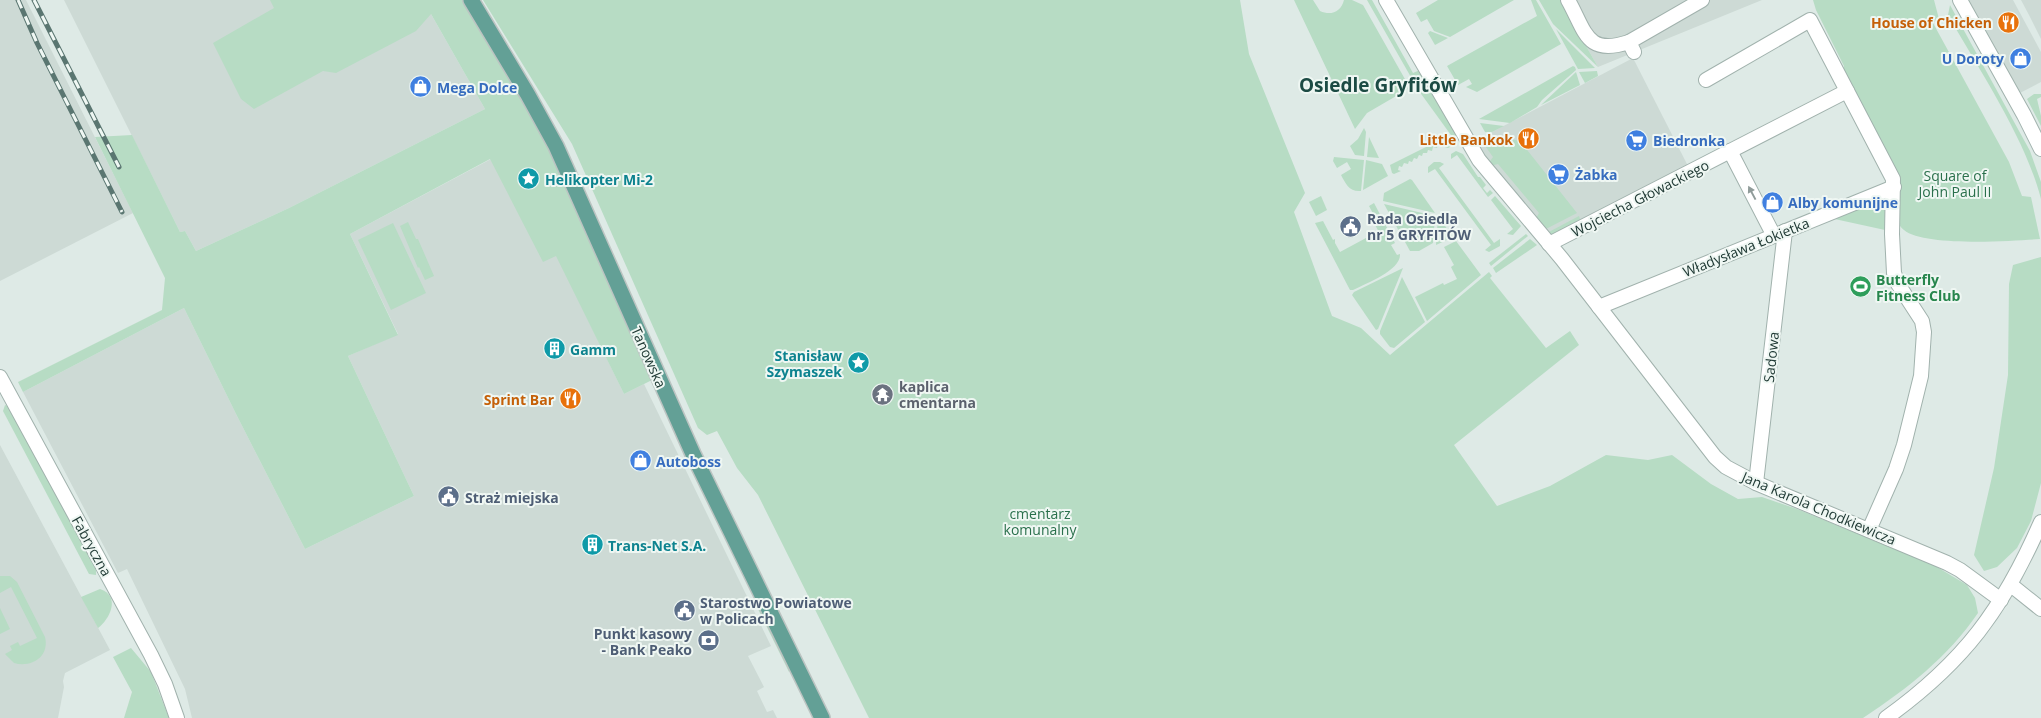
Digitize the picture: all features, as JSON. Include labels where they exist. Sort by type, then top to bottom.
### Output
[{"type":"main road","name":"Tanowska","points":[[471,0],[556,146],[693,454],[822,718]]},
{"type":"street","name":"Jana Karola Chodkiewicza","points":[[1386,0],[1479,160],[1599,307],[1709,451],[1726,466],[1756,482],[1946,563],[1974,580],[2001,600]]},
{"type":"street","points":[[1568,0],[1589,38],[1597,46],[1609,48],[1632,47],[1702,0]]},
{"type":"street","points":[[1960,0],[2020,107],[2041,149]]},
{"type":"street","points":[[1706,80],[1810,20],[1890,173],[1894,187],[1892,234],[1894,273],[1898,284],[1922,321],[1924,344],[1921,376],[1904,445],[1896,469],[1869,530]]},
{"type":"street","name":"Wojciecha Głowackiego","points":[[1549,244],[1846,91]]},
{"type":"street","points":[[1730,151],[1780,234]]},
{"type":"street","name":"Władysława Łokietka","points":[[1599,307],[1894,187]]},
{"type":"street","name":"Sadowa","points":[[1756,482],[1780,234]]},
{"type":"street","name":"Fabryczna","points":[[0,377],[165,684],[177,718]]},
{"type":"street","points":[[1886,718],[1922,691],[1948,668],[1970,644],[2011,585],[2041,522]]},
{"type":"street","points":[[2011,585],[2041,609]]},
{"type":"shaded area","points":[[0,0],[26,0],[133,213],[0,281]]},
{"type":"shaded area","points":[[64,0],[423,0],[485,109],[289,208],[196,251],[185,231],[180,232]]},
{"type":"shaded area","points":[[1560,0],[1762,0],[1598,67]]},
{"type":"shaded area","points":[[1962,0],[2013,0],[2041,52],[2041,82],[2016,95]]},
{"type":"shaded area","points":[[2021,0],[2041,0],[2041,39],[2029,15]]},
{"type":"shaded area","points":[[1633,58],[1690,170],[1552,241],[1471,143]]},
{"type":"shaded area","points":[[506,151],[624,394],[644,384],[771,646],[748,656],[764,687],[757,691],[767,712],[773,710],[777,718],[192,718],[185,689],[127,569],[118,573],[23,392],[184,308],[305,549],[414,496],[348,356],[398,334],[350,234]]},
{"type":"shaded area","points":[[0,445],[110,650],[65,673],[58,718],[0,718]]},
{"type":"green space","points":[[270,0],[464,0],[558,164],[654,379],[624,394],[556,256],[543,262],[490,159],[350,234],[398,335],[348,356],[414,496],[305,549],[184,308],[23,392],[18,382],[162,310],[165,278],[95,137],[132,135],[180,232],[185,231],[196,251],[289,208],[485,109],[431,14],[416,31],[336,73],[323,71],[254,109],[241,99],[213,43],[274,8]]},
{"type":"green space","name":"cmentarz komunalny","points":[[483,0],[1240,0],[1249,54],[1305,193],[1294,212],[1332,316],[1361,328],[1390,355],[1489,272],[1492,276],[1490,278],[1546,348],[1570,331],[1579,345],[1454,445],[1497,506],[1550,486],[1606,455],[1648,460],[1672,455],[1711,484],[1738,499],[1762,497],[1797,509],[1932,564],[1967,585],[1975,598],[1978,613],[1954,644],[1926,671],[1895,696],[1863,718],[869,718],[758,495],[737,468],[717,431],[707,435],[698,428],[572,144]]},
{"type":"green space","points":[[1294,0],[1313,0],[1320,11],[1328,13],[1338,10],[1344,0],[1352,0],[1363,5],[1410,88],[1367,113],[1355,129]]},
{"type":"green space","points":[[1367,0],[1372,0],[1413,73],[1420,70],[1421,82],[1416,86]]},
{"type":"green space","points":[[1438,0],[1514,0],[1450,37],[1434,31],[1427,19],[1421,22],[1416,13]]},
{"type":"green space","points":[[1531,0],[1536,0],[1561,44],[1477,92],[1466,87],[1472,84],[1469,79],[1458,85],[1447,66],[1537,16]]},
{"type":"green space","points":[[1539,0],[1560,0],[1598,67],[1553,24]]},
{"type":"green space","name":"Square of John Paul II","points":[[1813,0],[1934,0],[1939,19],[1933,23],[2009,162],[2022,196],[2031,197],[2040,239],[1990,242],[1949,241],[1914,235],[1900,226],[1897,194],[1844,75],[1844,66],[1816,10]]},
{"type":"green space","points":[[1950,5],[2030,151],[2041,182],[2041,199],[2034,176],[2013,128],[1948,15]]},
{"type":"green space","points":[[1556,29],[1595,68],[1578,69]]},
{"type":"green space","points":[[1430,31],[1448,38],[1435,45],[1428,33]]},
{"type":"green space","points":[[1573,66],[1576,70],[1542,100],[1537,107],[1510,123],[1479,119]]},
{"type":"green space","points":[[1597,71],[1598,76],[1585,83],[1579,72]]},
{"type":"green space","points":[[1576,72],[1580,85],[1541,105]]},
{"type":"green space","points":[[1424,90],[1435,95],[1456,133],[1456,142],[1419,91]]},
{"type":"green space","points":[[2034,94],[2041,94],[2041,97],[2037,99],[2041,126],[2027,99]]},
{"type":"green space","points":[[1480,123],[1504,126],[1490,133],[1485,132]]},
{"type":"green space","points":[[1364,128],[1366,132],[1364,156],[1355,155],[1350,146],[1358,139]]},
{"type":"green space","points":[[1496,136],[1520,141],[1577,213],[1544,230],[1535,220],[1539,213],[1498,164],[1490,166],[1488,164],[1493,157],[1483,143],[1477,148],[1474,144]]},
{"type":"green space","points":[[1369,137],[1379,158],[1367,157]]},
{"type":"green space","points":[[1444,138],[1452,146],[1448,148],[1438,145],[1437,148],[1433,147],[1432,151],[1428,150],[1422,156],[1419,155],[1417,159],[1414,158],[1412,162],[1404,163],[1402,167],[1399,166],[1398,170],[1401,171],[1392,173],[1390,165]]},
{"type":"green space","points":[[1456,151],[1463,154],[1478,177],[1486,185],[1483,188],[1487,193],[1490,190],[1493,193],[1488,197],[1457,155],[1451,159],[1451,154]]},
{"type":"green space","points":[[1334,157],[1364,160],[1361,191],[1351,189],[1346,184],[1341,175],[1351,169],[1347,162],[1337,168],[1333,161]]},
{"type":"green space","points":[[1366,160],[1382,164],[1388,176],[1363,190]]},
{"type":"green space","points":[[1434,162],[1444,164],[1439,168],[1494,243],[1500,239],[1500,246],[1489,252],[1485,250],[1491,245],[1435,169],[1428,173],[1428,167]]},
{"type":"green space","points":[[1410,179],[1435,213],[1383,201],[1384,193]]},
{"type":"green space","points":[[1321,196],[1327,210],[1316,216],[1309,202]]},
{"type":"green space","points":[[1495,196],[1521,226],[1513,235],[1507,234],[1513,229],[1491,200]]},
{"type":"green space","points":[[1874,200],[1880,201],[1886,208],[1885,230],[1830,218]]},
{"type":"green space","points":[[1374,203],[1395,243],[1391,245],[1397,255],[1400,254],[1399,260],[1389,271],[1374,280],[1350,290],[1315,223],[1323,221],[1333,240],[1335,239],[1340,252],[1366,238],[1367,241],[1380,234],[1374,223],[1377,221],[1369,206]]},
{"type":"green space","points":[[1384,204],[1435,216],[1433,243],[1419,251],[1410,251]]},
{"type":"green space","points":[[1438,216],[1453,237],[1436,245]]},
{"type":"green space","points":[[1579,216],[1581,222],[1555,235],[1547,233]]},
{"type":"green space","points":[[408,222],[416,239],[418,239],[434,276],[425,280],[400,226]]},
{"type":"green space","points":[[393,223],[426,293],[391,310],[358,240]]},
{"type":"green space","points":[[1526,234],[1528,236],[1491,266],[1489,263]]},
{"type":"green space","points":[[1530,239],[1537,245],[1496,273],[1493,268]]},
{"type":"green space","points":[[1456,241],[1481,275],[1427,321],[1415,297],[1443,283],[1444,285],[1457,279],[1451,267],[1454,265],[1444,247]]},
{"type":"green space","points":[[2041,257],[2041,483],[2031,521],[2017,548],[1997,567],[1984,571],[1974,555],[1994,468],[2008,375],[2009,284],[2013,265]]},
{"type":"green space","points":[[1403,268],[1376,330],[1352,295],[1354,292]]},
{"type":"green space","points":[[1402,277],[1425,322],[1394,348],[1390,347],[1380,334],[1380,331]]},
{"type":"green space","points":[[5,405],[10,407],[96,570],[96,575],[89,574],[3,411]]},
{"type":"green space","points":[[0,576],[10,576],[17,582],[45,637],[45,650],[33,662],[27,664],[14,663],[5,654],[12,650],[10,646],[18,642],[20,646],[37,638],[11,587],[0,593]]},
{"type":"green space","points":[[100,589],[106,592],[112,602],[109,614],[98,628],[81,597]]},
{"type":"green space","points":[[754,601],[759,603],[790,667],[789,672]]},
{"type":"green space","points":[[0,608],[10,629],[0,634]]},
{"type":"green space","points":[[131,648],[151,672],[169,718],[124,718],[132,692],[113,657]]},
{"type":"railway","points":[[18,0],[37,43],[122,212]]},
{"type":"railway","points":[[34,0],[119,167]]},
{"type":"place","name":"House of Chicken","points":[[2008,22]]},
{"type":"place","name":"U Doroty","points":[[2020,58]]},
{"type":"place","name":"Mega Dolce","points":[[421,87]]},
{"type":"place","name":"Little Bankok","points":[[1529,139]]},
{"type":"place","name":"Biedronka","points":[[1637,140]]},
{"type":"place","name":"Żabka","points":[[1559,174]]},
{"type":"place","name":"Helikopter Mi-2","points":[[529,179]]},
{"type":"place","name":"Alby komunijne","points":[[1772,202]]},
{"type":"place","name":"Rada Osiedla nr 5 GRYFITÓW","points":[[1351,226]]},
{"type":"place","name":"Butterfly Fitness Club","points":[[1860,287]]},
{"type":"place","name":"Gamm","points":[[554,349]]},
{"type":"place","name":"Stanisław Szymaszek","points":[[858,363]]},
{"type":"place","name":"kaplica cmentarna","points":[[883,394]]},
{"type":"place","name":"Sprint Bar","points":[[570,399]]},
{"type":"place","name":"Autoboss","points":[[640,461]]},
{"type":"place","name":"Straż miejska","points":[[449,497]]},
{"type":"place","name":"Trans-Net S.A.","points":[[592,545]]},
{"type":"place","name":"Starostwo Powiatowe w Policach","points":[[684,610]]},
{"type":"place","name":"Punkt kasowy - Bank Peako","points":[[708,641]]},
{"type":"district","name":"Osiedle Gryfitów","points":[[1378,85]]}]
